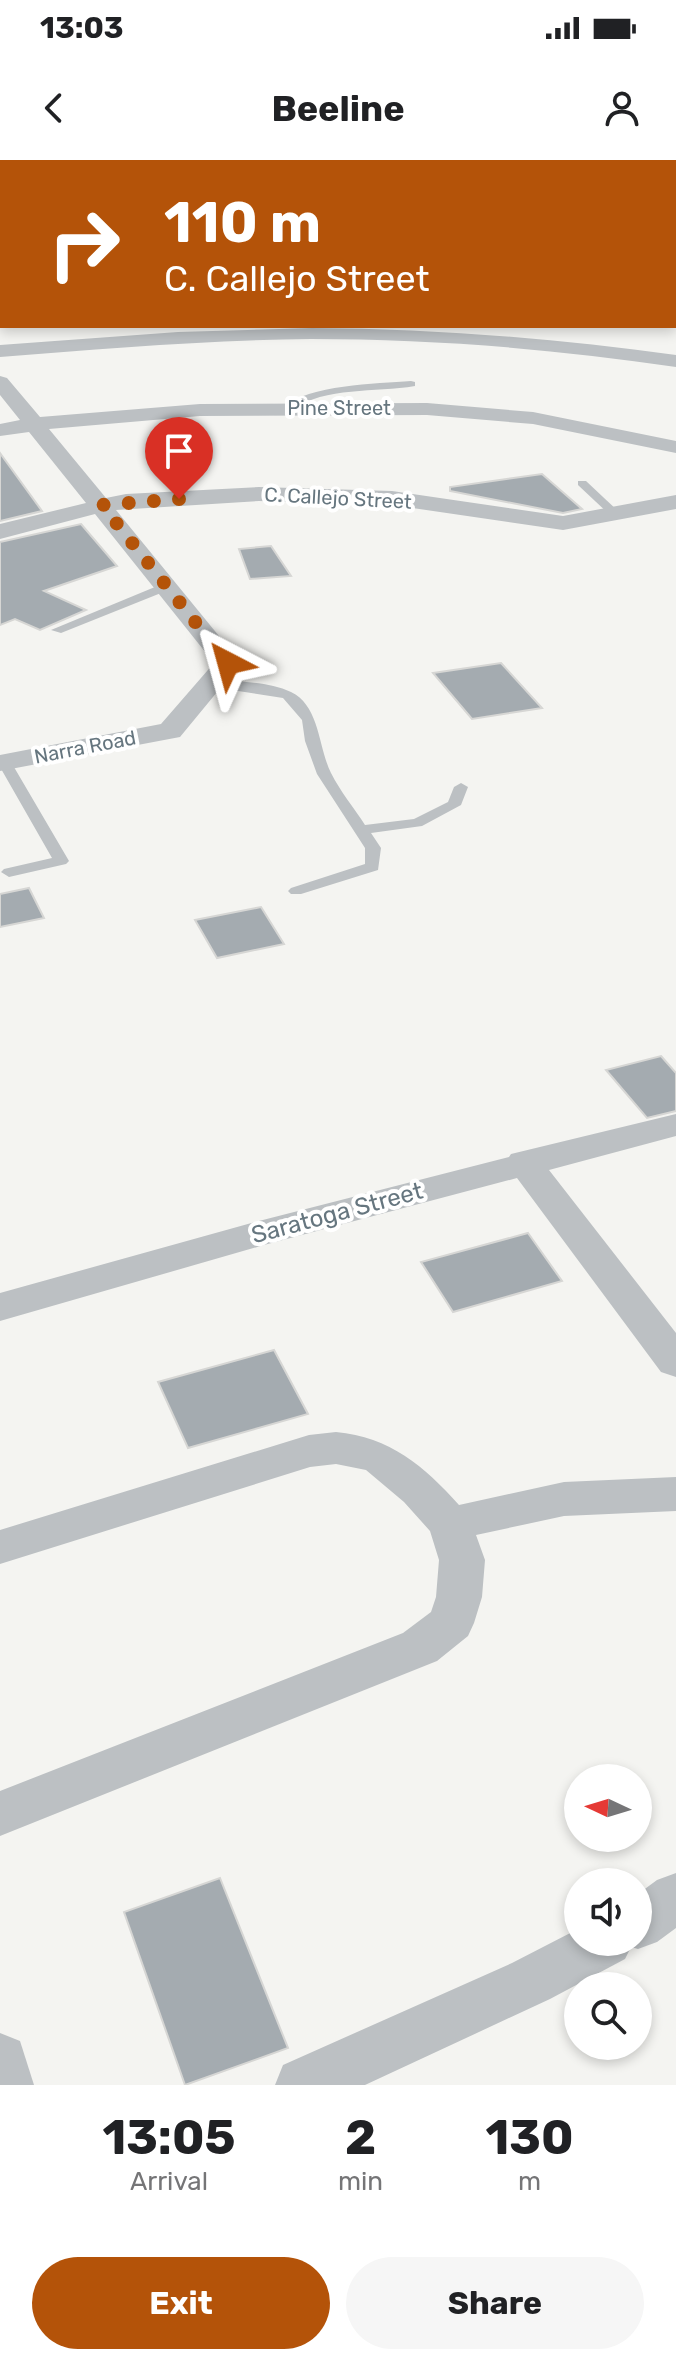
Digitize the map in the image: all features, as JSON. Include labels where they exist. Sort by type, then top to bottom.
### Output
[{"type":"street","points":[[575,346],[597,328]]},
{"type":"street","points":[[0,351],[157,339],[356,334],[575,346],[676,361]]},
{"type":"street","points":[[0,382],[228,663],[211,683]]},
{"type":"street","name":"Pine Street","points":[[0,430],[140,413],[288,408],[467,410],[533,418],[676,447]]},
{"type":"street","name":"C. Callejo Street","points":[[0,532],[102,505],[259,494],[392,498],[563,523],[676,502]]},
{"type":"street","name":"Narra Road","points":[[2,762],[170,731],[211,683]]},
{"type":"street","name":"Saratoga Street","points":[[0,1307],[524,1162],[676,1125]]},
{"type":"street","points":[[524,1162],[676,1362]]},
{"type":"street","points":[[0,1547],[309,1451],[336,1448],[359,1450],[381,1459],[420,1490],[450,1524],[462,1560],[459,1597],[451,1623],[420,1647],[0,1814]]},
{"type":"street","points":[[450,1524],[564,1499],[676,1494]]},
{"type":"street","points":[[652,1915],[676,1897]]},
{"type":"street","points":[[303,2085],[579,1956]]},
{"type":"street","points":[[0,2060],[6,2085]]},
{"type":"lane","points":[[288,408],[294,401],[411,384]]},
{"type":"lane","points":[[582,483],[615,514]]},
{"type":"lane","points":[[57,630],[167,586]]},
{"type":"lane","points":[[211,683],[288,695],[309,719],[312,741],[324,774],[373,848],[373,867],[296,891]]},
{"type":"lane","points":[[2,762],[61,861],[9,872]]},
{"type":"lane","points":[[361,830],[417,823],[454,805],[461,787]]},
{"type":"building","points":[[0,453],[42,511],[0,521]]},
{"type":"building","points":[[542,474],[582,509],[563,513],[450,491],[450,487]]},
{"type":"building","points":[[81,524],[117,566],[44,591],[86,610],[40,630],[15,619],[0,625],[0,542]]},
{"type":"building","points":[[271,546],[291,576],[250,579],[239,549]]},
{"type":"building","points":[[501,663],[542,708],[472,719],[433,673]]},
{"type":"building","points":[[29,888],[44,918],[0,927],[0,894]]},
{"type":"building","points":[[261,907],[284,944],[217,958],[195,920]]},
{"type":"building","points":[[661,1056],[676,1073],[676,1111],[647,1118],[606,1070]]},
{"type":"building","points":[[528,1233],[562,1281],[453,1312],[421,1262]]},
{"type":"building","points":[[274,1350],[308,1414],[188,1448],[158,1382]]},
{"type":"building","points":[[220,1878],[288,2048],[185,2085],[124,1912]]},
{"type":"route","points":[[179,499],[102,505],[228,663]]}]
